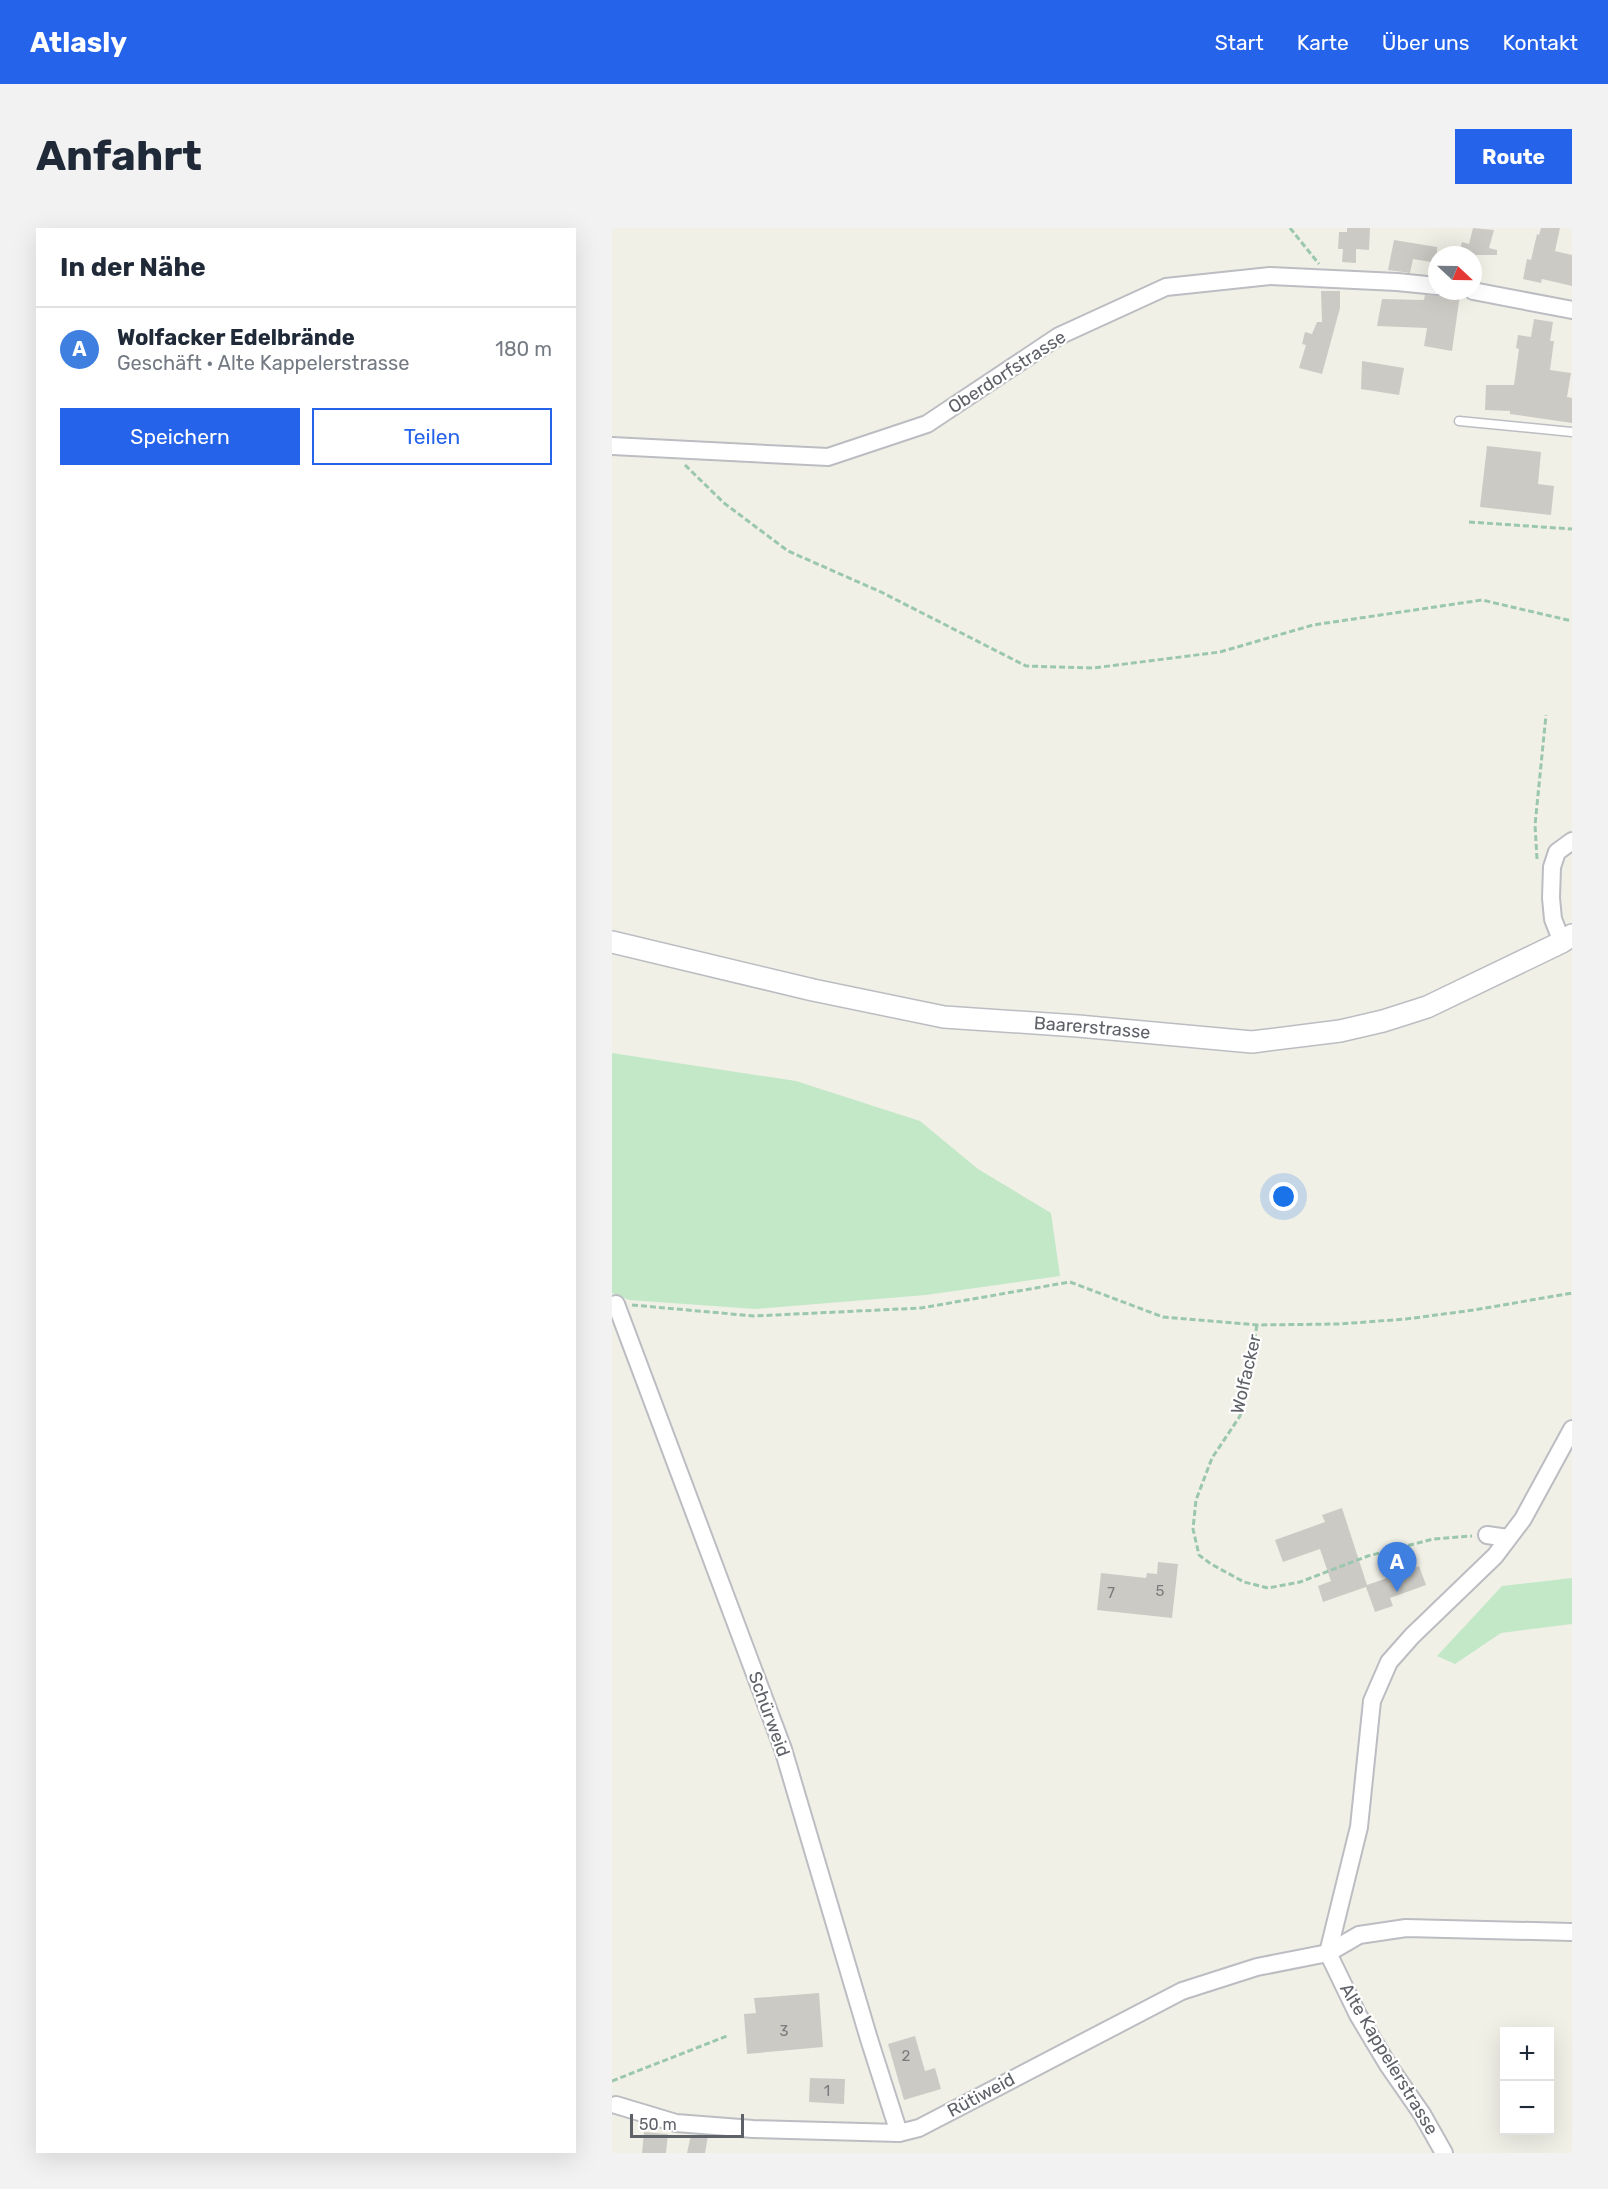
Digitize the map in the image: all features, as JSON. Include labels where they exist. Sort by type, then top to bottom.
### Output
[{"type":"street","name":"Oberdorfstrasse","points":[[612,446],[828,457],[927,424],[1059,336],[1167,287],[1270,276],[1428,285]]},
{"type":"street","points":[[1482,293],[1572,310]]},
{"type":"street","points":[[1569,940],[1553,919],[1551,898],[1552,867],[1557,852],[1572,841]]},
{"type":"street","name":"Baarerstrasse","points":[[612,942],[813,990],[944,1017],[1078,1026],[1252,1042],[1340,1031],[1427,1007],[1569,940]]},
{"type":"street","name":"Schürweid","points":[[614,1305],[783,1749],[899,2133]]},
{"type":"street","points":[[1328,1953],[1359,1827],[1372,1701],[1389,1662],[1412,1636],[1496,1556],[1523,1519],[1572,1429]]},
{"type":"street","points":[[1487,1535],[1508,1538]]},
{"type":"street","name":"Rütiweid","points":[[616,2105],[676,2123],[753,2129],[899,2133],[919,2128],[1182,1991],[1257,1967],[1328,1953],[1359,1935],[1406,1928],[1572,1932]]},
{"type":"street","name":"Alte Kappelerstrasse","points":[[1328,1953],[1364,2025],[1422,2114],[1444,2153]]},
{"type":"lane","points":[[1459,421],[1572,432]]},
{"type":"path","points":[[1290,228],[1332,280]]},
{"type":"path","points":[[669,448],[724,504],[788,550],[880,592],[1026,666],[1093,668],[1220,652],[1313,625],[1482,600],[1572,621]]},
{"type":"path","points":[[1469,522],[1572,529]]},
{"type":"path","points":[[1538,868],[1535,825],[1546,715]]},
{"type":"path","points":[[614,1305],[754,1316],[921,1308],[1070,1282],[1163,1317],[1257,1325],[1338,1324],[1406,1319],[1474,1310],[1572,1293]]},
{"type":"path","name":"Wolfacker","points":[[1257,1325],[1240,1416],[1212,1458],[1196,1500],[1193,1529],[1199,1555],[1244,1582],[1268,1588],[1300,1582],[1368,1556],[1433,1539],[1487,1535]]},
{"type":"path","points":[[612,2081],[727,2036]]},
{"type":"green space","points":[[612,1053],[796,1081],[920,1121],[978,1169],[1051,1213],[1060,1276],[926,1295],[755,1309],[629,1300],[612,1293]]},
{"type":"green space","points":[[1572,1578],[1572,1624],[1501,1633],[1455,1664],[1437,1656],[1502,1586]]},
{"type":"building","points":[[1347,228],[1370,228],[1369,250],[1356,249],[1356,263],[1342,262],[1343,249],[1338,249],[1339,232],[1347,232]]},
{"type":"building","points":[[1473,228],[1494,230],[1489,248],[1497,250],[1497,255],[1482,255],[1482,246],[1461,246],[1462,242],[1469,244]]},
{"type":"building","points":[[1541,228],[1560,228],[1555,251],[1572,255],[1572,286],[1542,279],[1541,283],[1523,279],[1527,259],[1531,260],[1537,234],[1539,235]]},
{"type":"building","points":[[1394,240],[1431,246],[1428,246],[1428,262],[1413,259],[1410,273],[1388,270]]},
{"type":"building","points":[[1321,291],[1340,291],[1340,308],[1322,374],[1299,368],[1306,345],[1302,344],[1305,332],[1312,334],[1317,322],[1322,322]]},
{"type":"building","points":[[1425,295],[1428,295],[1428,300],[1459,300],[1452,351],[1424,346],[1427,328],[1377,326],[1382,299],[1424,300]]},
{"type":"building","points":[[1534,319],[1553,322],[1550,341],[1554,341],[1550,370],[1571,373],[1567,397],[1572,398],[1572,423],[1510,414],[1510,411],[1485,410],[1486,385],[1514,385],[1519,349],[1516,348],[1518,335],[1531,337]]},
{"type":"building","points":[[1362,361],[1404,368],[1399,395],[1361,389]]},
{"type":"building","points":[[1487,446],[1541,452],[1538,484],[1554,486],[1551,515],[1480,507]]},
{"type":"building","points":[[1342,1508],[1367,1585],[1396,1575],[1391,1561],[1403,1556],[1408,1571],[1419,1566],[1426,1585],[1390,1598],[1393,1606],[1375,1612],[1366,1587],[1323,1602],[1318,1586],[1331,1581],[1320,1549],[1283,1562],[1275,1540],[1325,1522],[1322,1515]]},
{"type":"building","points":[[1158,1562],[1178,1564],[1172,1618],[1097,1610],[1101,1573],[1146,1578],[1147,1573],[1157,1574]]},
{"type":"building","points":[[819,1993],[823,2047],[747,2054],[744,2014],[756,2013],[754,1998]]},
{"type":"building","points":[[915,2036],[925,2071],[935,2068],[941,2089],[904,2100],[888,2044]]},
{"type":"building","points":[[810,2078],[845,2079],[844,2104],[809,2102]]},
{"type":"building","points":[[644,2132],[668,2134],[666,2153],[642,2153]]},
{"type":"building","points":[[691,2135],[708,2136],[705,2153],[687,2153]]},
{"type":"place","name":"Wolfacker Edelbrände","points":[[1397,1592]]}]
